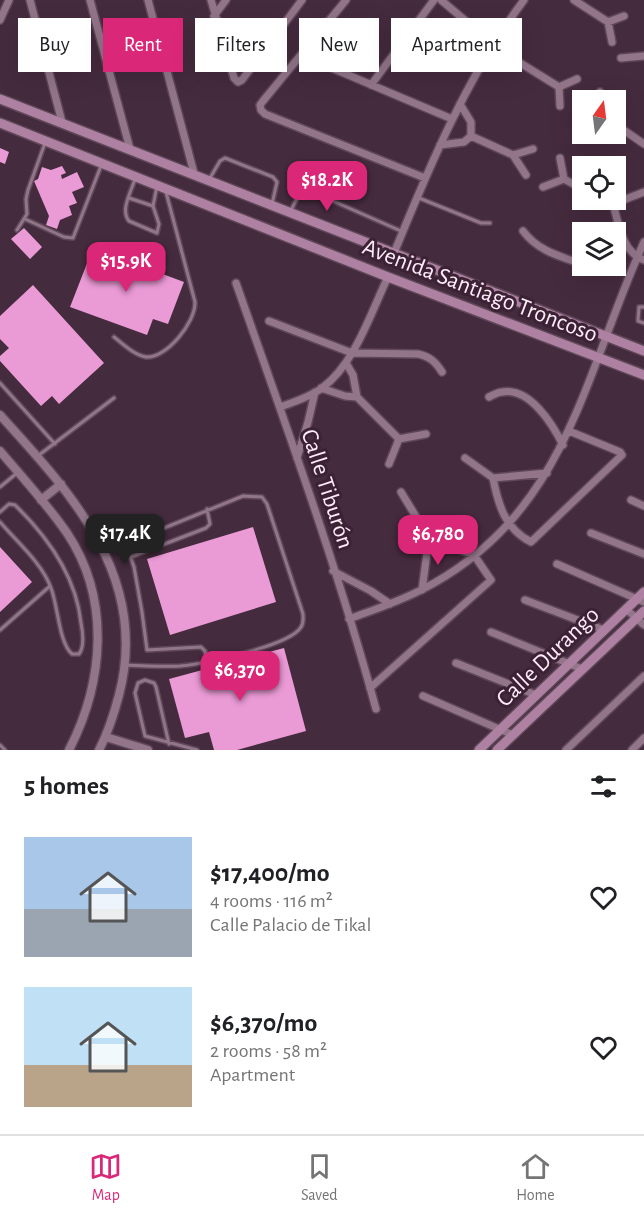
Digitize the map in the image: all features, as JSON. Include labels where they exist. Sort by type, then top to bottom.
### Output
[{"type":"main road","name":"Avenida Santiago Troncoso","points":[[0,99],[644,351]]},
{"type":"main road","name":"Avenida Santiago Troncoso","points":[[0,123],[388,277],[644,375]]},
{"type":"main road","name":"Calle Durango","points":[[478,750],[626,609],[642,598]]},
{"type":"main road","name":"Calle Durango","points":[[497,750],[582,669],[642,618]]},
{"type":"street","points":[[0,20],[9,0]]},
{"type":"street","points":[[30,0],[62,122]]},
{"type":"street","points":[[90,0],[130,149]]},
{"type":"street","points":[[148,0],[194,173]]},
{"type":"street","points":[[211,0],[234,78],[238,82],[242,80],[302,0]]},
{"type":"street","points":[[214,16],[226,0]]},
{"type":"street","points":[[331,18],[346,0]]},
{"type":"street","points":[[371,85],[434,0]]},
{"type":"street","points":[[441,0],[462,18]]},
{"type":"street","points":[[510,18],[524,0]]},
{"type":"street","points":[[574,0],[608,22],[612,42]]},
{"type":"street","points":[[608,22],[624,16]]},
{"type":"street","points":[[621,58],[644,56]]},
{"type":"street","points":[[299,57],[260,105],[265,114],[425,178]]},
{"type":"street","points":[[522,65],[559,87]]},
{"type":"street","points":[[341,72],[452,119]]},
{"type":"street","points":[[394,253],[452,119],[478,72]]},
{"type":"street","points":[[559,87],[578,79]]},
{"type":"street","points":[[559,87],[560,106]]},
{"type":"street","points":[[441,145],[464,142],[471,136],[471,122],[460,104]]},
{"type":"street","points":[[626,132],[644,144]]},
{"type":"street","points":[[471,136],[513,155],[526,175]]},
{"type":"street","points":[[513,155],[533,149]]},
{"type":"street","points":[[560,158],[564,179]]},
{"type":"street","points":[[543,187],[564,179],[572,183]]},
{"type":"street","points":[[626,199],[644,192]]},
{"type":"street","points":[[523,231],[530,241],[542,249],[572,260]]},
{"type":"street","points":[[349,619],[422,590],[474,555],[510,525],[548,473],[563,445],[606,336],[640,259],[644,242]]},
{"type":"street","points":[[626,244],[640,259]]},
{"type":"street","points":[[280,407],[318,390],[337,375],[352,353],[388,277]]},
{"type":"street","name":"Calle Tiburón","points":[[236,283],[297,458],[376,709]]},
{"type":"street","points":[[269,321],[352,353],[427,356],[442,372]]},
{"type":"street","points":[[346,363],[353,375],[357,397],[399,439]]},
{"type":"street","points":[[318,390],[357,397]]},
{"type":"street","points":[[297,458],[318,390]]},
{"type":"street","points":[[489,397],[502,392],[511,392],[528,399],[541,410],[563,445]]},
{"type":"street","points":[[0,415],[61,484],[105,552],[116,578],[125,626],[125,665],[117,703],[106,737],[99,750]]},
{"type":"street","points":[[465,458],[493,478],[501,513],[510,525],[531,542],[622,455],[620,452],[569,431]]},
{"type":"street","points":[[399,439],[426,434]]},
{"type":"street","points":[[389,464],[399,439]]},
{"type":"street","points":[[0,452],[66,532],[77,551],[94,596],[98,622],[95,678],[82,722],[69,750]]},
{"type":"street","points":[[493,478],[515,474],[548,473]]},
{"type":"street","points":[[41,500],[61,484]]},
{"type":"street","points":[[370,688],[490,582],[490,578],[474,555],[429,538],[401,492]]},
{"type":"street","points":[[631,500],[644,506]]},
{"type":"street","points":[[591,534],[644,554]]},
{"type":"street","points":[[422,590],[429,538]]},
{"type":"street","points":[[557,564],[642,598]]},
{"type":"street","points":[[333,571],[390,604]]},
{"type":"street","points":[[525,600],[604,630]]},
{"type":"street","points":[[626,609],[642,618]]},
{"type":"street","points":[[491,632],[582,669]]},
{"type":"street","points":[[456,663],[536,695]]},
{"type":"street","points":[[566,750],[644,676]]},
{"type":"street","points":[[423,696],[513,735]]},
{"type":"street","points":[[106,737],[148,750]]},
{"type":"street","points":[[632,750],[644,738]]},
{"type":"lane","points":[[17,230],[28,210],[28,190],[46,141]]},
{"type":"lane","points":[[209,179],[220,161],[228,158],[275,178],[277,182],[272,204]]},
{"type":"lane","points":[[25,219],[64,237],[73,238],[102,163]]},
{"type":"lane","points":[[136,177],[124,211],[126,218],[157,233],[159,224],[153,206],[161,186]]},
{"type":"lane","points":[[114,337],[143,357],[153,357],[160,354],[183,332],[194,314],[195,302],[161,186]]},
{"type":"lane","points":[[290,212],[304,189],[402,231]]},
{"type":"lane","points":[[417,197],[482,223],[490,223]]},
{"type":"lane","points":[[129,198],[153,206]]},
{"type":"lane","points":[[644,307],[639,307],[637,318],[638,321],[644,323]]},
{"type":"lane","points":[[0,383],[55,444]]},
{"type":"lane","points":[[38,456],[114,398]]},
{"type":"lane","points":[[0,463],[10,463]]},
{"type":"lane","points":[[0,487],[18,472]]},
{"type":"lane","points":[[105,552],[243,496],[262,497],[267,504],[303,614],[301,629],[293,635],[257,650],[182,666],[125,665]]},
{"type":"lane","points":[[0,522],[37,566],[50,586],[65,646],[72,654],[79,654],[82,649],[80,614],[67,572],[54,550],[15,505],[9,504],[1,510]]},
{"type":"lane","points":[[131,557],[206,528],[210,524],[207,509]]},
{"type":"lane","points":[[126,545],[131,557],[147,650],[201,647],[205,651],[207,662]]},
{"type":"lane","points":[[0,630],[50,586]]},
{"type":"lane","points":[[169,744],[154,683],[145,680],[138,683],[135,693],[144,734],[148,738],[169,744],[197,750]]},
{"type":"lane","points":[[0,745],[5,750]]},
{"type":"building","points":[[0,148],[9,152],[5,164],[0,162]]},
{"type":"building","points":[[62,166],[66,173],[61,175],[62,179],[77,172],[84,187],[72,192],[77,203],[69,206],[72,215],[60,220],[57,229],[46,225],[49,216],[34,181],[38,179],[42,167],[51,170]]},
{"type":"building","points":[[24,228],[42,247],[30,259],[11,239]]},
{"type":"building","points":[[93,248],[184,282],[168,324],[153,319],[147,335],[70,307]]},
{"type":"building","points":[[33,285],[104,363],[59,404],[52,396],[41,406],[0,361],[0,356],[9,348],[0,339],[0,316]]},
{"type":"building","points":[[253,527],[276,602],[170,635],[147,559]]},
{"type":"building","points":[[0,547],[32,582],[0,612]]},
{"type":"building","points":[[284,648],[306,731],[237,750],[214,750],[209,732],[185,738],[169,679]]}]
